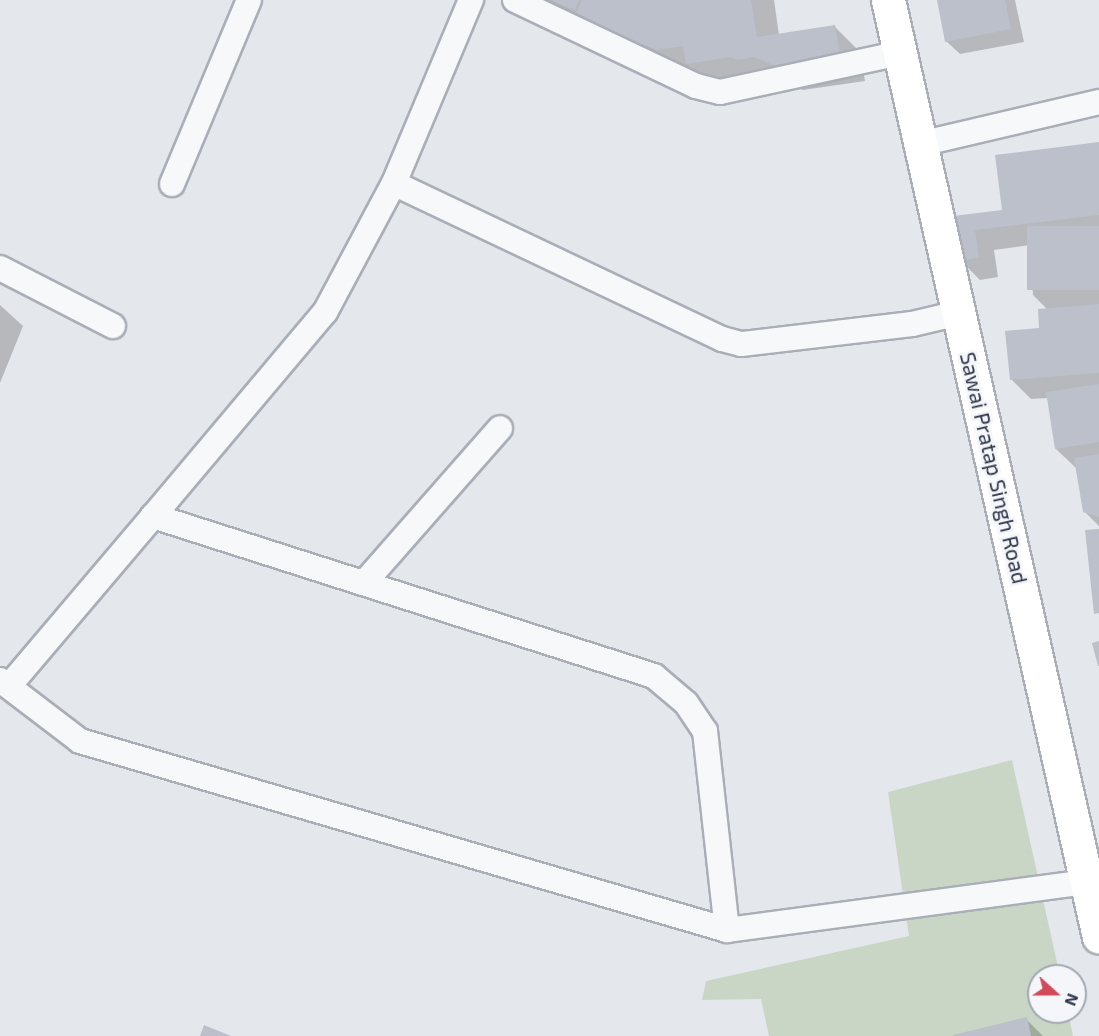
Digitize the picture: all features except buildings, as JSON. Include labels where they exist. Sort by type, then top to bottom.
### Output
[{"type":"street","points":[[172,184],[249,0]]},
{"type":"street","points":[[471,0],[394,183],[325,312],[153,516],[4,683],[80,741],[727,930],[1087,882]]},
{"type":"street","points":[[515,0],[696,86],[720,92],[900,53]]},
{"type":"street","name":"Sawai Pratap Singh Road","points":[[888,0],[1099,937]]},
{"type":"street","points":[[920,144],[1099,102]]},
{"type":"street","points":[[394,183],[722,339],[741,344],[912,324],[959,313]]},
{"type":"street","points":[[0,268],[113,326]]},
{"type":"street","points":[[364,583],[500,428]]},
{"type":"street","points":[[153,516],[654,676],[686,703],[705,731],[727,930]]},
{"type":"green space","points":[[1012,760],[1057,964],[1027,964],[1027,1024],[1070,1024],[1073,1036],[769,1036],[761,999],[702,1000],[706,981],[909,936],[888,792]]}]
